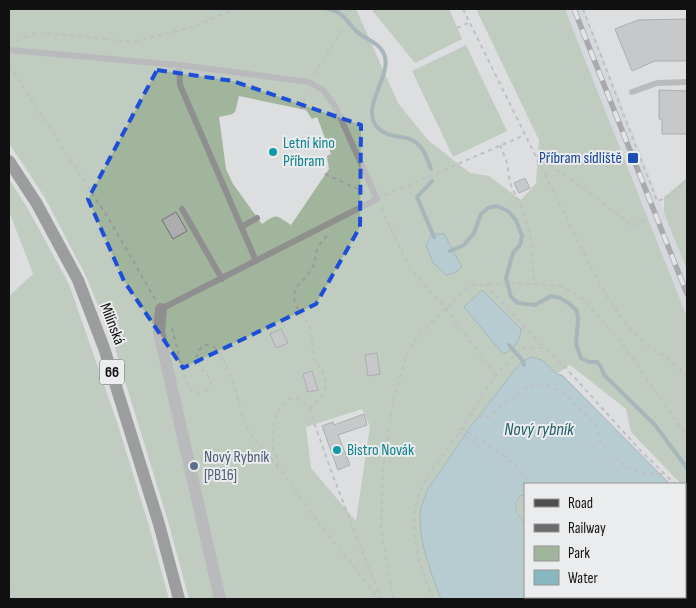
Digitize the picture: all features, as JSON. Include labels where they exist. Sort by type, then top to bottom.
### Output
[{"type":"main road","name":"Milínská","points":[[9,161],[37,204],[78,280],[104,348],[159,524],[179,599]]},
{"type":"street","points":[[161,310],[159,332],[220,599]]},
{"type":"lane","points":[[9,50],[179,65],[309,82],[323,90],[335,106],[377,199],[161,310]]},
{"type":"lane","points":[[179,65],[180,85],[256,261]]},
{"type":"lane","points":[[632,92],[657,83],[687,82]]},
{"type":"lane","points":[[182,209],[222,279]]},
{"type":"lane","points":[[241,227],[257,218]]},
{"type":"path","points":[[16,41],[38,32],[132,42],[196,26],[232,9]]},
{"type":"path","points":[[463,9],[607,298],[624,322],[643,341],[687,376]]},
{"type":"path","points":[[583,9],[657,201],[667,198],[687,181]]},
{"type":"path","points":[[457,28],[470,22]]},
{"type":"path","points":[[301,109],[309,82],[342,30]]},
{"type":"path","points":[[9,65],[110,221],[161,310],[170,322],[187,383],[192,391],[202,393],[210,387],[211,381],[197,359],[198,352],[203,346],[212,346],[220,354],[236,390],[247,426],[304,504],[380,599]]},
{"type":"path","points":[[377,199],[525,135]]},
{"type":"path","points":[[500,145],[507,162],[510,184],[525,216],[532,240],[534,284]]},
{"type":"path","points":[[535,154],[631,225],[639,224],[647,217]]},
{"type":"path","points":[[325,174],[377,199],[406,260],[416,275],[430,288],[446,308],[495,374]]},
{"type":"path","points":[[309,408],[317,403],[324,394],[326,384],[312,354],[312,336],[309,326],[297,309],[294,296],[297,286],[316,262],[318,248],[328,235],[334,231]]},
{"type":"path","points":[[484,283],[544,348],[556,358],[605,413],[674,483]]},
{"type":"path","points":[[393,599],[381,528],[383,466],[393,403],[406,356],[417,336],[470,285],[514,283],[560,286],[584,300],[624,346],[687,436]]},
{"type":"path","points":[[433,599],[418,556],[415,530],[415,508],[423,485],[462,428],[495,374],[526,347],[544,348]]},
{"type":"path","points":[[471,413],[478,417],[489,417],[501,406],[531,386],[540,384],[550,386],[564,392],[595,423],[598,428],[599,440],[622,464],[630,470],[643,474],[664,474]]},
{"type":"path","points":[[278,466],[274,450],[274,427],[278,409],[284,402],[292,398],[301,400],[309,408],[380,599]]},
{"type":"path","points":[[462,428],[500,455],[524,475],[529,483]]},
{"type":"path","points":[[459,432],[480,447]]},
{"type":"path","points":[[9,590],[16,599]]},
{"type":"highlighted area","points":[[157,70],[233,81],[361,125],[360,227],[316,304],[183,368],[124,281],[88,199]]},
{"type":"shaded area","points":[[565,9],[584,9],[687,270],[687,317]]},
{"type":"green space","points":[[9,9],[356,9],[398,103],[428,140],[470,173],[489,176],[521,200],[536,183],[539,140],[476,9],[565,9],[687,317],[687,490],[686,483],[680,483],[631,432],[626,409],[570,365],[557,374],[542,360],[518,366],[471,426],[428,489],[421,508],[421,528],[425,552],[441,599],[189,599],[168,521],[114,345],[86,276],[45,198],[9,143]],"holes":[[[239,96],[306,110],[312,119],[317,117],[331,154],[327,156],[329,169],[291,225],[276,217],[262,224],[233,184],[226,169],[219,117],[235,112]],[[362,409],[370,426],[356,521],[311,468],[306,427]]]},
{"type":"green space","points":[[371,9],[449,9],[462,39],[415,63]]},
{"type":"green space","points":[[466,45],[507,131],[453,157],[412,71]]},
{"type":"green space","points":[[687,178],[687,270],[664,213],[664,197]]},
{"type":"green space","points":[[9,179],[28,209],[69,284],[118,425],[169,599],[9,599],[9,296],[33,274],[9,211]]},
{"type":"green space","points":[[524,495],[524,522],[517,507],[520,496]]},
{"type":"water","points":[[432,234],[444,234],[462,267],[454,273],[446,275],[433,263],[426,245]]},
{"type":"water","points":[[482,290],[521,329],[516,344],[503,354],[464,307]]},
{"type":"water","name":"Nový rybník","points":[[532,357],[542,360],[557,374],[562,375],[669,483],[524,483],[524,495],[520,496],[516,504],[517,512],[524,522],[524,598],[686,598],[686,500],[687,599],[441,599],[422,542],[421,507],[428,489],[471,426],[523,361]]},
{"type":"building","points":[[687,19],[687,61],[655,61],[632,71],[615,29],[638,20]]},
{"type":"building","points":[[659,90],[687,91],[687,134],[662,134],[662,119],[659,119]]},
{"type":"building","points":[[525,178],[530,188],[519,193],[514,183]]},
{"type":"building","points":[[176,212],[187,231],[173,239],[162,220]]},
{"type":"building","points":[[281,329],[288,343],[276,348],[270,334]]},
{"type":"building","points":[[377,353],[380,374],[368,376],[365,355]]},
{"type":"building","points":[[312,371],[318,390],[308,392],[303,374]]},
{"type":"building","name":"Bistro Novák","points":[[364,414],[367,425],[338,435],[350,465],[338,470],[322,426],[333,422],[334,425]]},
{"type":"waterway","points":[[328,9],[341,14],[356,31],[381,49],[385,58],[385,68],[374,99],[373,119],[382,132],[415,141],[425,153],[431,169]]},
{"type":"waterway","points":[[432,181],[417,197],[434,237]]},
{"type":"waterway","points":[[450,251],[464,245],[474,233],[481,214],[488,208],[497,206],[508,211],[516,220],[522,236],[520,245],[513,253],[506,278],[511,297],[518,303],[535,305],[551,296],[560,298],[570,304],[577,311],[576,344],[581,358],[589,362],[597,362],[604,375],[655,425],[687,468]]},
{"type":"waterway","points":[[509,345],[523,361],[524,365]]},
{"type":"railway","points":[[574,9],[687,294]]},
{"type":"place","name":"Letní kino Příbram","points":[[273,152]]},
{"type":"place","name":"Příbram sídliště","points":[[633,158]]},
{"type":"place","name":"Bistro Novák","points":[[337,450]]},
{"type":"place","name":"Nový Rybník [PB16]","points":[[194,466]]}]
